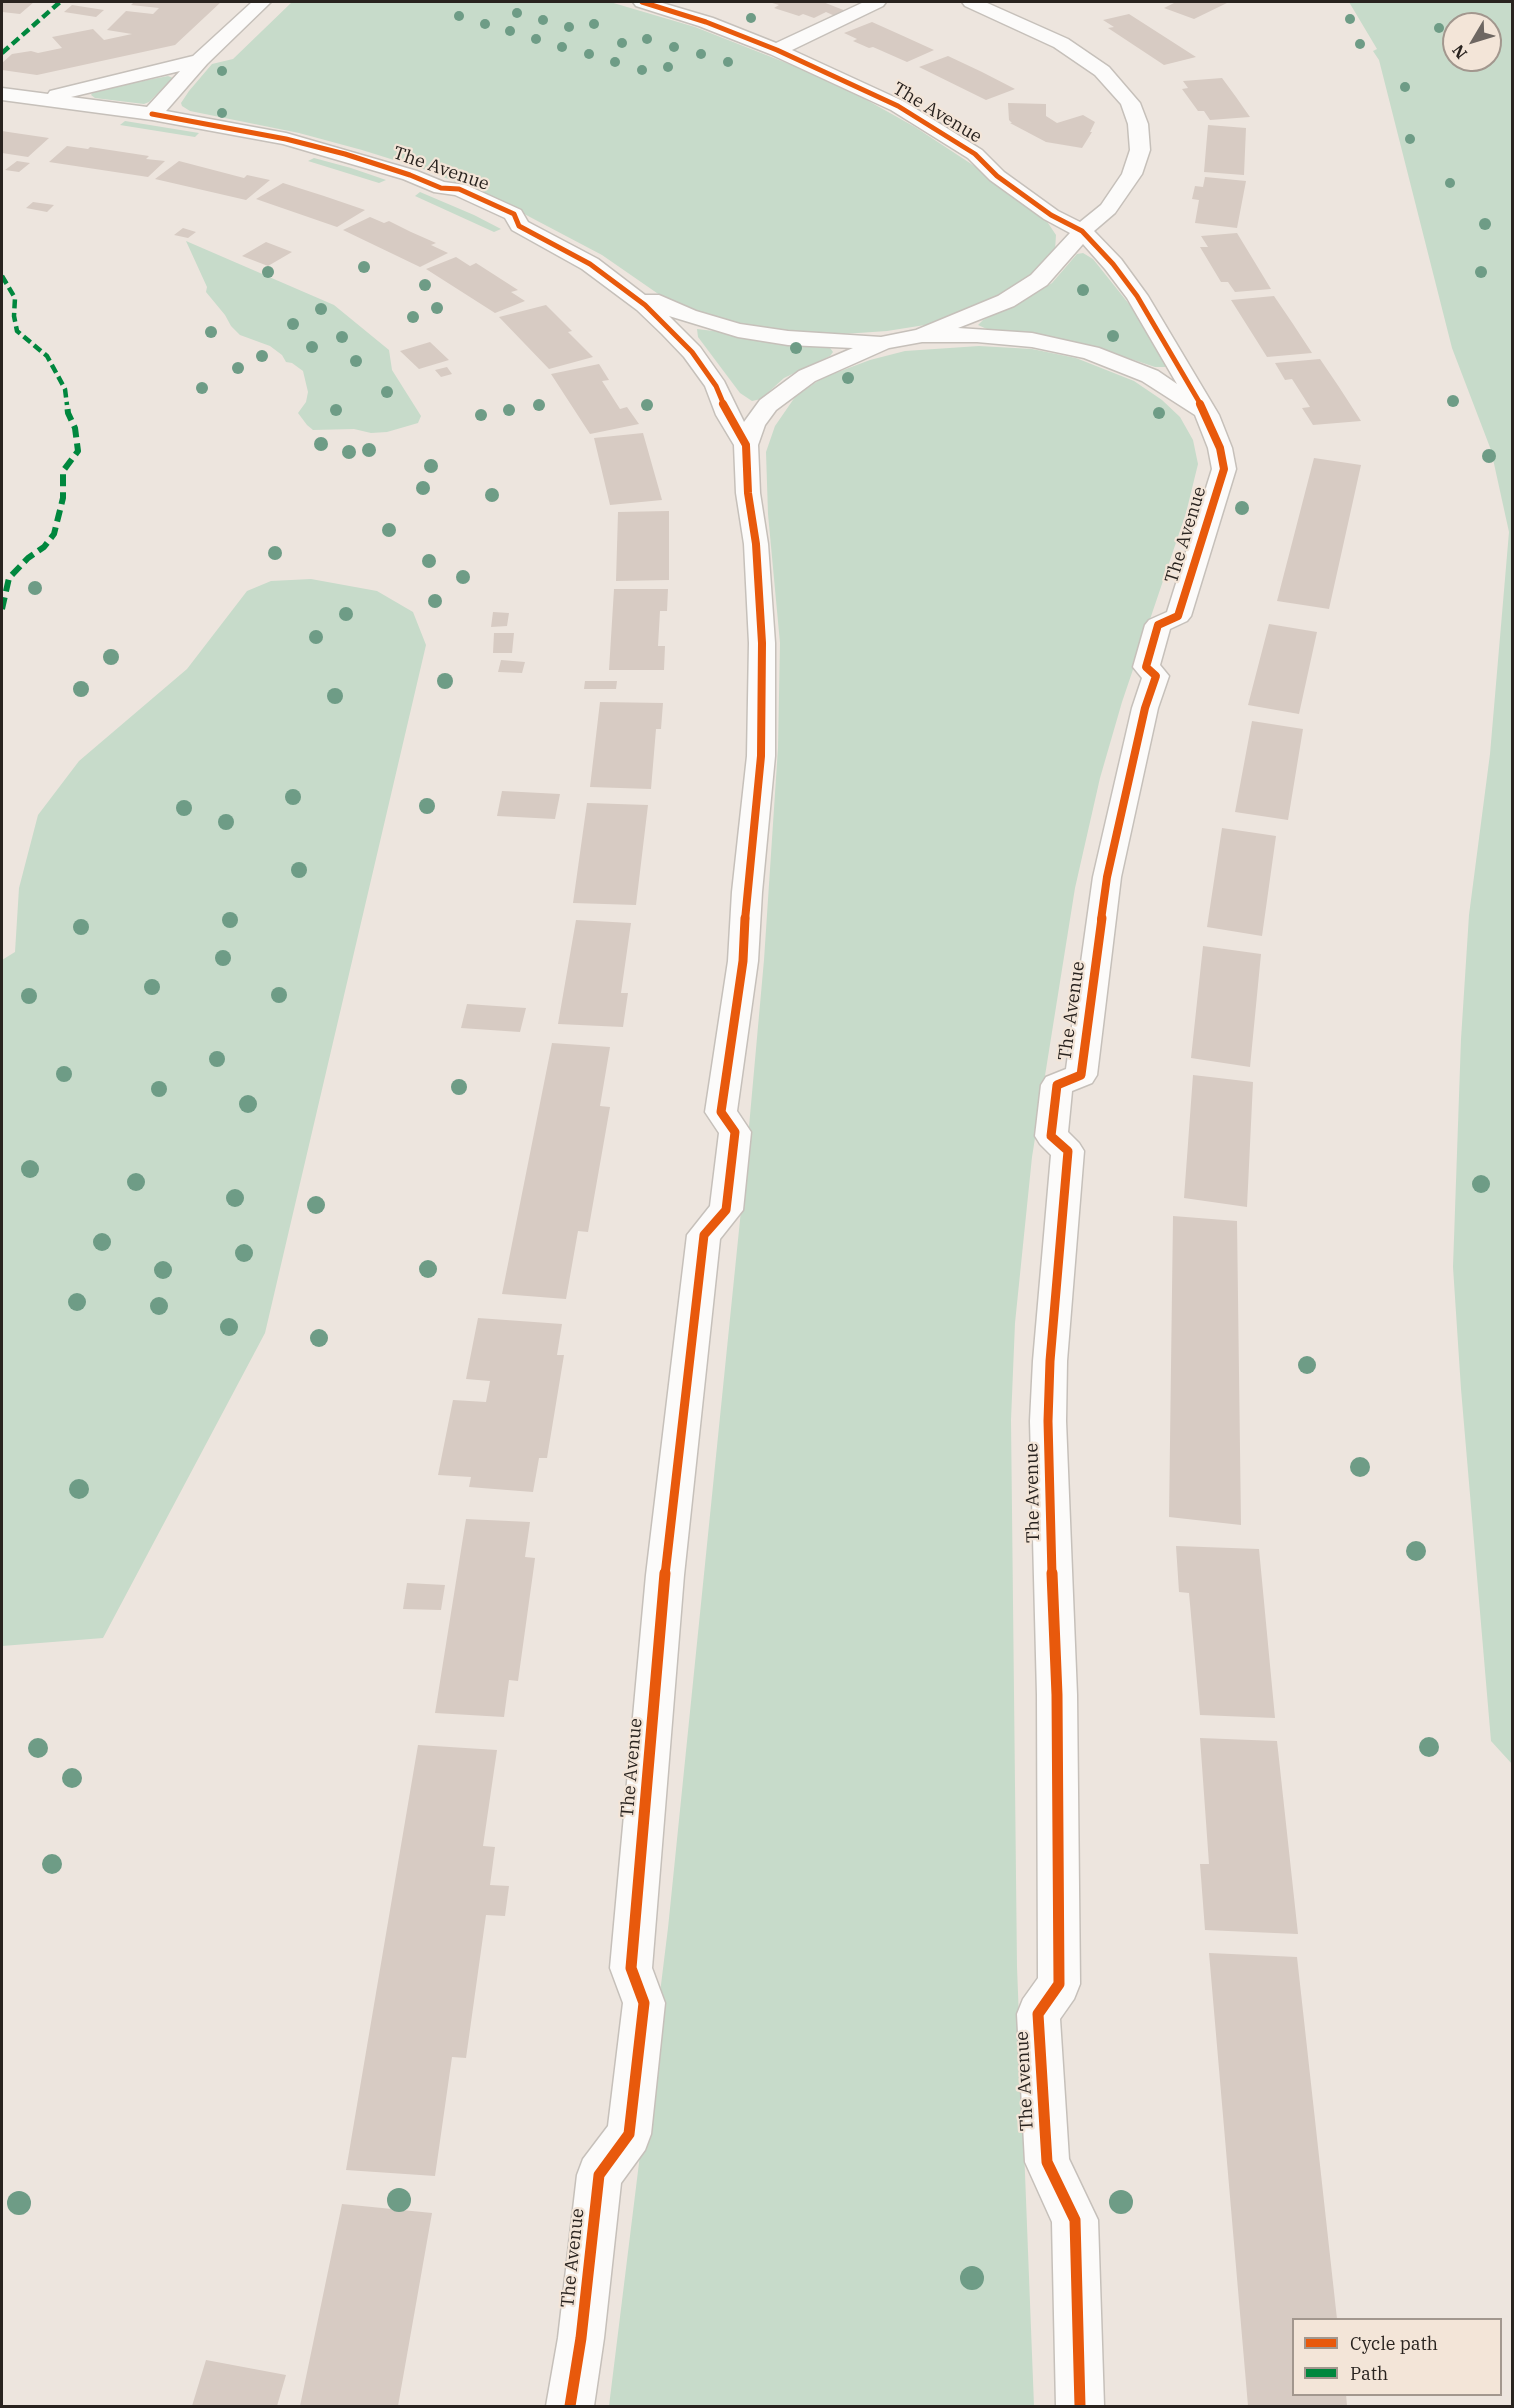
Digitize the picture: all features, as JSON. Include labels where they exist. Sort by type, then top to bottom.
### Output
[{"type":"street","points":[[152,114],[200,60],[262,2]]},
{"type":"street","name":"The Avenue","points":[[642,2],[706,22],[777,50],[877,96],[931,125],[975,154],[997,176],[1050,215],[1082,231],[1108,258],[1137,296],[1208,416],[1220,448],[1224,470],[1178,616],[1158,625],[1146,667],[1156,676],[1145,708],[1107,877],[1081,1075],[1057,1085],[1051,1136],[1068,1151],[1060,1231],[1048,1422],[1049,1517],[1057,1695],[1059,1984],[1038,2014],[1047,2162],[1075,2220],[1080,2406]]},
{"type":"street","points":[[777,50],[877,2]]},
{"type":"street","points":[[971,2],[1025,25],[1078,53],[1112,80],[1130,103],[1138,124],[1140,138],[1137,162],[1126,184],[1107,209],[1082,231]]},
{"type":"street","points":[[50,100],[60,92],[200,60]]},
{"type":"street","name":"The Avenue","points":[[2,94],[152,114],[286,139],[410,175],[441,188],[459,189],[514,214],[519,226],[654,302],[712,324],[788,338],[883,343]]},
{"type":"street","name":"The Avenue","points":[[570,2406],[581,2338],[599,2175],[629,2134],[632,2113],[644,2003],[631,1968],[665,1575],[705,1235],[726,1210],[735,1132],[722,1112],[743,960],[747,892],[761,756],[762,643],[756,544],[748,493],[746,446],[753,424],[780,394],[807,376],[883,343],[922,335],[1006,301],[1039,280],[1082,231]]},
{"type":"street","name":"The Avenue","points":[[590,264],[645,305],[692,352],[716,386],[728,415],[746,446]]},
{"type":"street","name":"The Avenue","points":[[922,335],[977,335],[1032,340],[1091,353],[1150,376],[1208,416]]},
{"type":"green space","points":[[292,2],[610,2],[695,27],[847,89],[915,127],[982,171],[1044,217],[1056,235],[1055,250],[1041,269],[1005,295],[944,320],[925,325],[887,331],[829,335],[792,333],[727,323],[667,300],[602,255],[492,197],[426,170],[299,133],[190,111],[182,106],[181,103],[189,91],[212,64],[233,59]]},
{"type":"green space","points":[[1349,2],[1512,2],[1512,1764],[1491,1741],[1453,1267],[1461,1039],[1469,915],[1490,754],[1509,532],[1491,450],[1452,348],[1379,60],[1373,51],[1377,49]]},
{"type":"green space","points":[[168,76],[173,78],[149,102],[144,104],[95,98],[91,95],[102,89]]},
{"type":"green space","points":[[125,121],[199,133],[195,137],[120,125]]},
{"type":"green space","points":[[314,158],[386,180],[379,183],[308,161]]},
{"type":"green space","points":[[420,192],[501,229],[494,232],[415,196]]},
{"type":"green space","points":[[186,241],[334,305],[389,350],[392,370],[421,416],[418,423],[387,432],[371,433],[354,429],[313,430],[298,413],[306,402],[308,392],[303,371],[292,363],[286,362],[282,355],[270,346],[240,335],[231,326],[206,292],[207,287]]},
{"type":"green space","points":[[1083,253],[1093,259],[1137,314],[1165,362],[1165,367],[1155,367],[1092,346],[989,330],[978,325],[983,320],[1020,303],[1052,283],[1077,254]]},
{"type":"green space","points":[[697,329],[828,345],[833,352],[830,356],[784,378],[761,399],[752,401],[740,393],[698,337]]},
{"type":"green space","points":[[979,346],[1032,349],[1076,358],[1134,381],[1162,400],[1180,417],[1193,440],[1198,464],[1186,513],[1122,702],[1100,778],[1075,888],[1032,1157],[1015,1323],[1011,1420],[1017,1967],[1034,2406],[609,2406],[668,1928],[745,1171],[764,960],[778,748],[780,643],[768,514],[766,452],[775,426],[795,397],[822,378],[870,360],[905,351]]},
{"type":"green space","points":[[311,579],[377,591],[413,612],[426,645],[265,1333],[103,1638],[2,1646],[2,960],[15,952],[19,888],[38,815],[79,761],[187,669],[247,591],[271,581]]},
{"type":"building","points":[[2,2],[34,2],[20,14],[2,12]]},
{"type":"building","points":[[134,2],[221,2],[175,45],[37,75],[2,70],[2,63],[12,54],[31,51],[38,53],[62,48],[52,37],[93,29],[104,40],[132,34],[107,30],[126,11],[153,14],[159,8],[131,5]]},
{"type":"building","points":[[769,2],[823,2],[846,11],[835,16],[826,12],[814,18],[774,8],[779,5]]},
{"type":"building","points":[[1176,2],[1229,2],[1194,19],[1164,8]]},
{"type":"building","points":[[72,5],[104,10],[96,17],[64,12]]},
{"type":"building","points":[[1129,14],[1196,57],[1164,65],[1108,28],[1114,27],[1103,20]]},
{"type":"building","points":[[872,22],[934,50],[907,62],[853,41],[857,39],[844,33]]},
{"type":"building","points":[[948,56],[1015,89],[986,100],[919,67]]},
{"type":"building","points":[[1222,78],[1250,117],[1210,120],[1204,111],[1198,111],[1182,89],[1188,88],[1183,81]]},
{"type":"building","points":[[1008,103],[1046,104],[1046,116],[1057,123],[1083,115],[1095,122],[1082,148],[1046,142],[1010,123],[1012,123],[1009,120]]},
{"type":"building","points":[[1208,125],[1246,128],[1244,175],[1204,172]]},
{"type":"building","points":[[2,131],[49,138],[28,157],[2,153]]},
{"type":"building","points":[[67,146],[149,156],[146,159],[165,161],[148,177],[49,162]]},
{"type":"building","points":[[17,161],[30,163],[19,172],[5,170]]},
{"type":"building","points":[[179,161],[244,178],[247,175],[270,180],[246,200],[155,179]]},
{"type":"building","points":[[1205,177],[1246,181],[1237,228],[1195,223],[1199,200],[1192,199],[1195,186],[1203,187]]},
{"type":"building","points":[[283,183],[365,210],[337,227],[256,199]]},
{"type":"building","points":[[33,202],[54,205],[47,212],[26,208]]},
{"type":"building","points":[[370,217],[384,223],[389,221],[436,243],[431,245],[448,253],[420,267],[343,230]]},
{"type":"building","points":[[183,228],[196,232],[188,238],[174,235]]},
{"type":"building","points":[[1237,233],[1271,289],[1235,292],[1228,282],[1221,282],[1200,247],[1208,247],[1201,236]]},
{"type":"building","points":[[266,242],[292,252],[268,266],[242,256]]},
{"type":"building","points":[[456,257],[470,266],[476,263],[518,290],[511,292],[525,301],[495,313],[426,269]]},
{"type":"building","points":[[1274,296],[1312,353],[1267,357],[1231,300]]},
{"type":"building","points":[[546,305],[572,331],[568,332],[593,357],[549,369],[499,317]]},
{"type":"building","points":[[430,342],[449,360],[419,369],[400,351]]},
{"type":"building","points":[[1320,359],[1361,421],[1313,425],[1302,408],[1310,407],[1292,379],[1285,380],[1275,363]]},
{"type":"building","points":[[599,364],[609,380],[602,381],[620,409],[627,407],[639,424],[590,434],[551,374]]},
{"type":"building","points":[[447,367],[452,374],[441,377],[435,370]]},
{"type":"building","points":[[643,433],[662,500],[610,505],[594,438]]},
{"type":"building","points":[[1314,458],[1361,465],[1329,609],[1277,601]]},
{"type":"building","points":[[669,511],[669,580],[616,581],[618,512]]},
{"type":"building","points":[[614,589],[668,589],[667,611],[660,611],[658,646],[665,646],[664,670],[609,670]]},
{"type":"building","points":[[493,612],[509,613],[507,626],[491,627]]},
{"type":"building","points":[[1269,624],[1317,632],[1299,714],[1248,705]]},
{"type":"building","points":[[494,633],[514,633],[512,653],[493,653]]},
{"type":"building","points":[[501,660],[525,662],[522,673],[498,672]]},
{"type":"building","points":[[585,681],[617,681],[616,689],[584,689]]},
{"type":"building","points":[[600,702],[663,703],[661,729],[656,729],[651,789],[590,787]]},
{"type":"building","points":[[1252,721],[1303,729],[1288,820],[1235,812]]},
{"type":"building","points":[[502,791],[560,794],[555,819],[497,816]]},
{"type":"building","points":[[587,803],[648,805],[636,905],[573,903]]},
{"type":"building","points":[[1222,828],[1276,836],[1262,936],[1207,927]]},
{"type":"building","points":[[576,920],[631,923],[621,993],[628,993],[623,1027],[558,1024]]},
{"type":"building","points":[[1203,946],[1261,954],[1250,1067],[1191,1058]]},
{"type":"building","points":[[467,1004],[526,1008],[520,1032],[461,1028]]},
{"type":"building","points":[[552,1043],[610,1047],[600,1106],[610,1107],[588,1232],[578,1231],[566,1299],[502,1294]]},
{"type":"building","points":[[1193,1075],[1253,1082],[1247,1207],[1184,1198]]},
{"type":"building","points":[[1173,1216],[1237,1221],[1241,1525],[1169,1517]]},
{"type":"building","points":[[478,1318],[562,1324],[557,1355],[564,1355],[547,1458],[539,1458],[533,1492],[469,1487],[471,1477],[438,1475],[453,1400],[486,1402],[490,1381],[466,1379]]},
{"type":"building","points":[[466,1519],[530,1522],[525,1557],[535,1558],[534,1566],[518,1681],[509,1680],[504,1717],[435,1713]]},
{"type":"building","points":[[1176,1546],[1259,1549],[1275,1718],[1200,1715],[1189,1593],[1179,1592]]},
{"type":"building","points":[[407,1583],[445,1585],[441,1610],[403,1609]]},
{"type":"building","points":[[1200,1738],[1277,1741],[1298,1934],[1205,1930],[1200,1864],[1209,1864]]},
{"type":"building","points":[[418,1745],[497,1750],[483,1846],[495,1847],[490,1885],[509,1886],[505,1916],[486,1915],[466,2058],[452,2057],[435,2176],[346,2170]]},
{"type":"building","points":[[1209,1953],[1297,1957],[1337,2318],[1292,2318],[1292,2396],[1346,2396],[1347,2406],[1248,2406]]},
{"type":"building","points":[[342,2204],[432,2213],[398,2406],[300,2406]]},
{"type":"building","points":[[206,2360],[286,2375],[277,2406],[192,2406]]},
{"type":"marked path","points":[[2,53],[60,2]]},
{"type":"marked path","points":[[2,276],[15,298],[14,316],[17,331],[47,356],[65,389],[68,413],[75,428],[78,451],[63,471],[63,498],[54,534],[44,547],[28,558],[9,578],[2,609]]},
{"type":"cycle path","points":[[642,2],[706,22],[777,50],[898,106],[975,154],[997,176],[1051,215],[1082,231],[1113,264],[1137,296],[1207,415],[1220,448],[1224,469],[1178,616],[1158,625],[1146,667],[1156,676],[1145,708],[1107,877],[1081,1075],[1057,1085],[1051,1136],[1068,1151],[1050,1361],[1048,1421],[1057,1695],[1059,1984],[1038,2014],[1047,2162],[1075,2220],[1080,2406]]},
{"type":"cycle path","points":[[152,114],[286,139],[345,154],[410,175],[441,188],[459,189],[514,214],[519,226],[590,264],[645,305],[670,329],[692,352],[716,386],[728,415],[746,445],[748,493],[756,544],[762,643],[761,756],[747,892],[743,961],[721,1112],[735,1132],[726,1210],[704,1235],[665,1575],[631,1968],[644,2003],[629,2134],[599,2175],[581,2338],[570,2406]]}]
